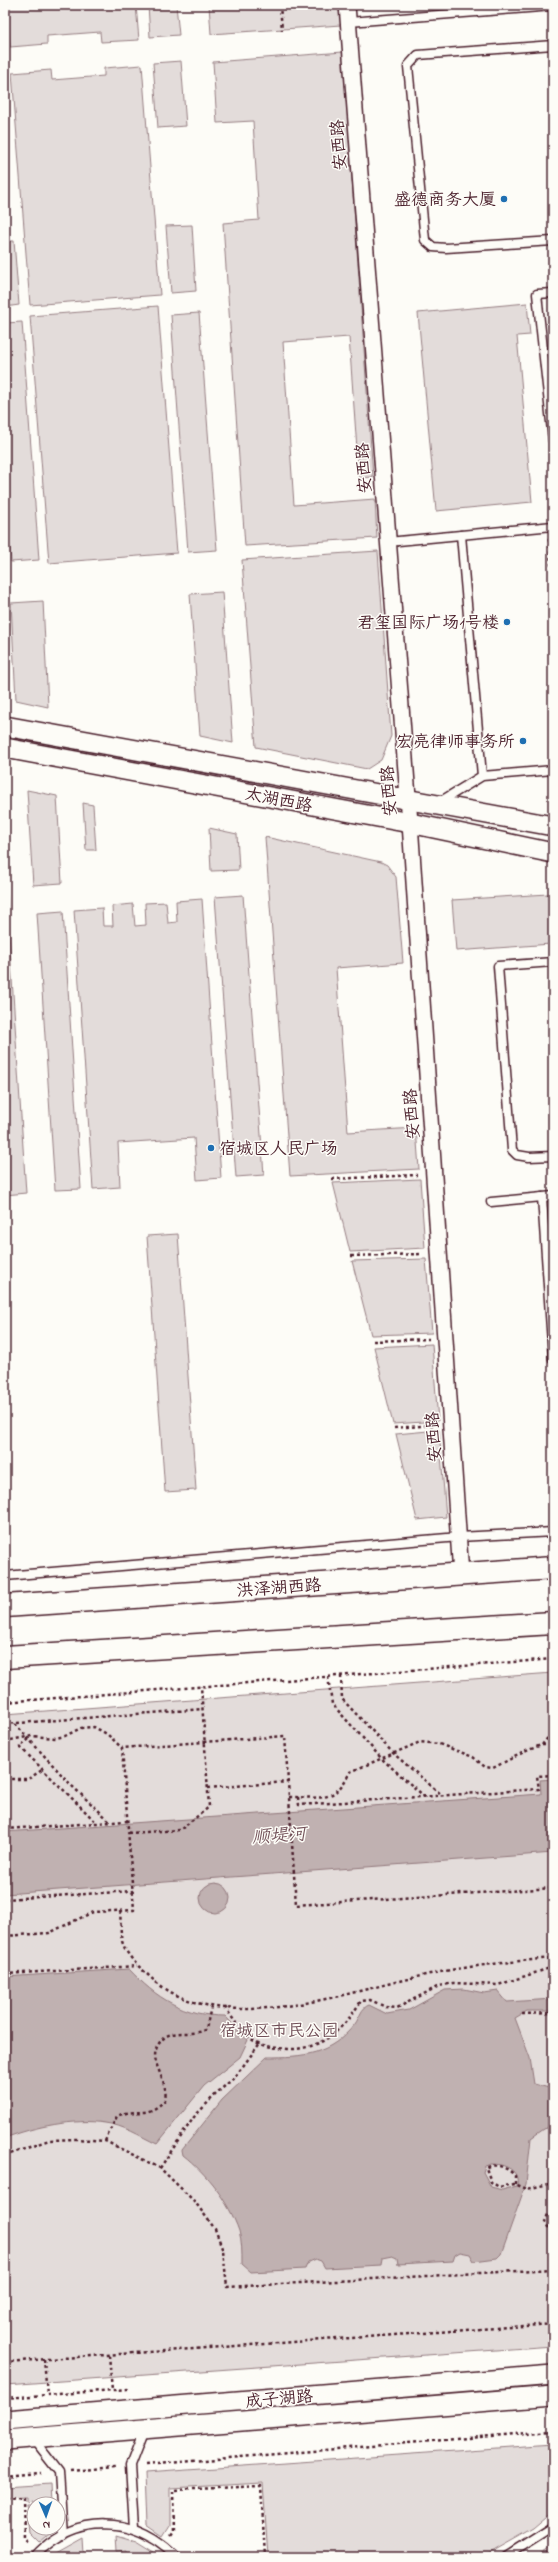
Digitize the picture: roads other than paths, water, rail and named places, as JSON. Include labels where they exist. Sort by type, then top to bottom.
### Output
[{"type":"main road","name":"洪泽湖西路","points":[[5,1606],[553,1568]]},
{"type":"main road","points":[[5,1657],[553,1623]]},
{"type":"street","name":"安西路","points":[[348,5],[410,823],[461,1575]]},
{"type":"street","name":"太湖西路","points":[[5,726],[553,826]]},
{"type":"street","name":"太湖西路","points":[[5,748],[410,823],[553,852]]},
{"type":"street","name":"成子湖路","points":[[5,2420],[553,2375]]},
{"type":"street","name":"成子湖路","points":[[5,2440],[553,2396]]},
{"type":"lane","points":[[349,22],[553,6]]},
{"type":"lane","points":[[553,45],[418,55],[408,66],[424,240],[433,247],[446,248],[553,241]]},
{"type":"lane","points":[[553,293],[537,294],[553,441]]},
{"type":"lane","points":[[388,542],[550,526]]},
{"type":"lane","points":[[461,535],[482,776]]},
{"type":"lane","points":[[436,804],[482,776],[553,770]]},
{"type":"lane","points":[[553,962],[498,966],[512,1150],[517,1155],[529,1157],[553,1156]]},
{"type":"lane","points":[[491,1202],[553,1196]]},
{"type":"lane","points":[[542,1197],[550,1260],[553,1359]]},
{"type":"lane","points":[[5,1576],[459,1537],[553,1532]]},
{"type":"lane","points":[[134,2528],[130,2466],[145,2428]]},
{"type":"lane","points":[[31,2437],[59,2472],[61,2496]]},
{"type":"lane","points":[[66,2533],[72,2530],[103,2524],[134,2528],[164,2545],[177,2557]]},
{"type":"lane","points":[[506,2557],[553,2527]]},
{"type":"lane","points":[[36,2554],[45,2544],[61,2536]]},
{"type":"water","name":"顺堤河","points":[[553,1779],[553,1853],[5,1894],[5,1832],[541,1794],[540,1780]]},
{"type":"water","points":[[215,1883],[226,1887],[230,1898],[226,1909],[215,1913],[204,1909],[200,1898],[204,1887]]},
{"type":"water","points":[[129,1969],[160,1997],[184,2009],[196,2013],[225,2016],[248,2040],[240,2057],[204,2086],[157,2144],[118,2126],[93,2122],[54,2124],[28,2130],[5,2138],[5,1977]]},
{"type":"water","points":[[464,1989],[484,1993],[498,1991],[507,2002],[553,1999],[553,2011],[527,2011],[515,2018],[530,2058],[534,2084],[553,2089],[553,2126],[544,2129],[531,2138],[526,2184],[501,2254],[497,2258],[474,2261],[470,2254],[460,2252],[455,2255],[453,2261],[398,2264],[397,2258],[392,2256],[382,2258],[381,2265],[325,2268],[321,2261],[315,2259],[308,2262],[305,2269],[251,2272],[242,2264],[240,2235],[235,2220],[229,2209],[208,2179],[183,2155],[182,2150],[222,2100],[267,2057],[305,2055],[326,2048],[346,2034],[355,2024],[366,2006],[369,2005],[387,2014],[409,2010],[445,1990]],"holes":[[[496,2164],[506,2167],[514,2172],[517,2180],[517,2186],[502,2190],[491,2187],[483,2172],[485,2166]]]},
{"type":"place","name":"盛德商务大厦","points":[[504,199]]},
{"type":"place","name":"君玺国际广场1号楼","points":[[507,622]]},
{"type":"place","name":"宏亮律师事务所","points":[[523,741]]},
{"type":"place","name":"宿城区人民广场","points":[[211,1148]]},
{"type":"park label","name":"宿城区市民公园","points":[[279,2030]]}]
